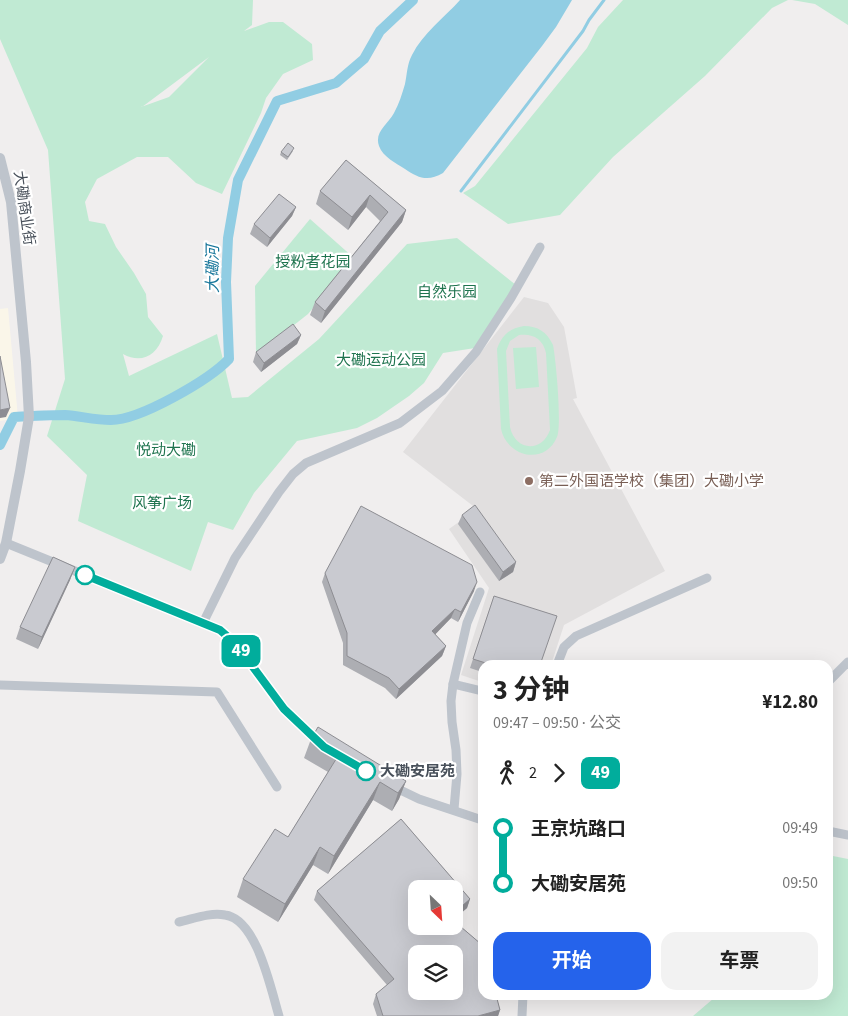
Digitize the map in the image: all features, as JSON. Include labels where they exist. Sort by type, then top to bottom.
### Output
[{"type":"street","name":"大磡商业街","points":[[0,158],[11,202],[26,362],[29,417],[6,543],[0,559]]},
{"type":"street","points":[[203,623],[235,558],[293,474],[306,462],[400,423],[442,391],[476,352],[511,298],[540,247]]},
{"type":"street","points":[[6,543],[220,630],[236,644],[284,709],[324,747]]},
{"type":"street","points":[[558,660],[564,647],[576,636],[707,578]]},
{"type":"street","points":[[454,809],[457,774],[451,702],[453,684],[467,624],[480,592]]},
{"type":"street","points":[[833,677],[848,662]]},
{"type":"street","points":[[453,684],[478,690]]},
{"type":"street","points":[[0,685],[217,692],[277,787]]},
{"type":"street","points":[[387,784],[419,799],[478,818]]},
{"type":"street","points":[[833,831],[848,835]]},
{"type":"street","points":[[179,922],[213,914],[226,915],[240,924],[254,940],[261,955],[279,1016]]},
{"type":"street","points":[[522,1016],[523,1000]]},
{"type":"shaded area","name":"第二外国语学校（集团）大磡小学","points":[[524,297],[548,303],[564,327],[577,398],[573,399],[665,571],[564,625],[553,660],[478,660],[478,681],[461,675],[489,588],[449,529],[477,509],[403,452]]},
{"type":"shaded area","points":[[8,308],[18,418],[0,421],[0,309]]},
{"type":"green space","name":"悦动大磡","points":[[0,0],[253,0],[252,25],[244,31],[269,22],[283,22],[312,44],[313,60],[283,74],[266,98],[261,113],[222,194],[196,183],[168,157],[137,157],[97,179],[85,202],[89,221],[105,224],[116,247],[146,294],[148,317],[163,336],[157,349],[147,356],[136,358],[123,354],[129,376],[217,334],[232,398],[248,397],[319,339],[407,244],[457,238],[516,285],[475,348],[443,353],[424,383],[409,396],[377,418],[357,428],[297,441],[254,493],[233,530],[208,522],[191,571],[78,521],[87,475],[47,436],[65,379],[48,150],[0,39]],"holes":[[[209,57],[169,97],[143,106]]]},
{"type":"green space","points":[[623,0],[788,0],[772,8],[705,76],[613,157],[560,215],[508,224],[463,193],[475,186],[587,48],[598,27]]},
{"type":"green space","points":[[792,0],[848,0],[848,25],[815,4]]},
{"type":"green space","name":"授粉者花园","points":[[310,219],[354,258],[308,314],[256,355],[255,286]]},
{"type":"green space","points":[[529,326],[542,331],[551,340],[553,345],[558,392],[559,420],[557,437],[544,452],[536,455],[518,451],[511,446],[505,439],[501,429],[497,349],[507,333],[519,327]],"holes":[[[519,335],[537,338],[545,348],[550,430],[541,443],[529,446],[517,441],[510,427],[506,351],[510,341]]]},
{"type":"green space","points":[[536,347],[539,387],[516,389],[513,348]]},
{"type":"green space","points":[[833,856],[848,859],[848,1016],[693,1016],[712,1000],[833,1000]]},
{"type":"water","points":[[460,0],[572,0],[542,46],[443,173],[438,176],[423,178],[387,157],[379,146],[378,136],[397,106],[412,55],[428,33]]},
{"type":"building","points":[[288,143],[294,148],[288,157],[281,152]]},
{"type":"building","points":[[346,160],[406,210],[325,311],[315,302],[388,212],[370,195],[352,217],[320,191]]},
{"type":"building","points":[[279,194],[296,207],[270,238],[254,224]]},
{"type":"building","points":[[293,324],[301,335],[264,363],[256,352]]},
{"type":"building","points":[[0,356],[10,408],[0,410]]},
{"type":"building","points":[[475,505],[516,562],[503,572],[462,515]]},
{"type":"building","points":[[361,506],[472,565],[477,582],[461,612],[455,609],[432,631],[446,646],[399,689],[389,678],[347,656],[347,633],[325,573]]},
{"type":"building","points":[[53,557],[75,567],[42,637],[20,627]]},
{"type":"building","points":[[494,596],[557,616],[542,660],[478,661],[473,659]]},
{"type":"building","points":[[318,727],[406,781],[398,793],[380,782],[334,856],[320,847],[285,904],[243,879],[275,829],[288,837],[338,756],[311,739]]},
{"type":"building","points":[[401,819],[454,880],[408,880],[408,935],[463,935],[463,929],[478,941],[478,1000],[497,1000],[500,1010],[478,1016],[383,1016],[376,994],[394,979],[317,891]]},
{"type":"building","points":[[463,891],[470,899],[463,905]]},
{"type":"waterway","name":"大磡河","points":[[0,445],[14,417],[65,415],[105,420],[124,418],[156,406],[191,388],[229,359],[226,282],[228,238],[238,180],[277,101],[336,83],[364,59],[380,31],[413,0]]},
{"type":"waterway","points":[[461,191],[583,31],[604,0]]},
{"type":"bus line","name":"49","points":[[85,575],[220,630],[236,644],[284,709],[324,747],[366,771]]},
{"type":"place","name":"第二外国语学校（集团）大磡小学","points":[[529,481]]},
{"type":"place","name":"大磡安居苑","points":[[366,771]]},
{"type":"park label","name":"自然乐园","points":[[447,292]]},
{"type":"park label","name":"大磡运动公园","points":[[381,360]]},
{"type":"park label","name":"风筝广场","points":[[162,503]]}]
